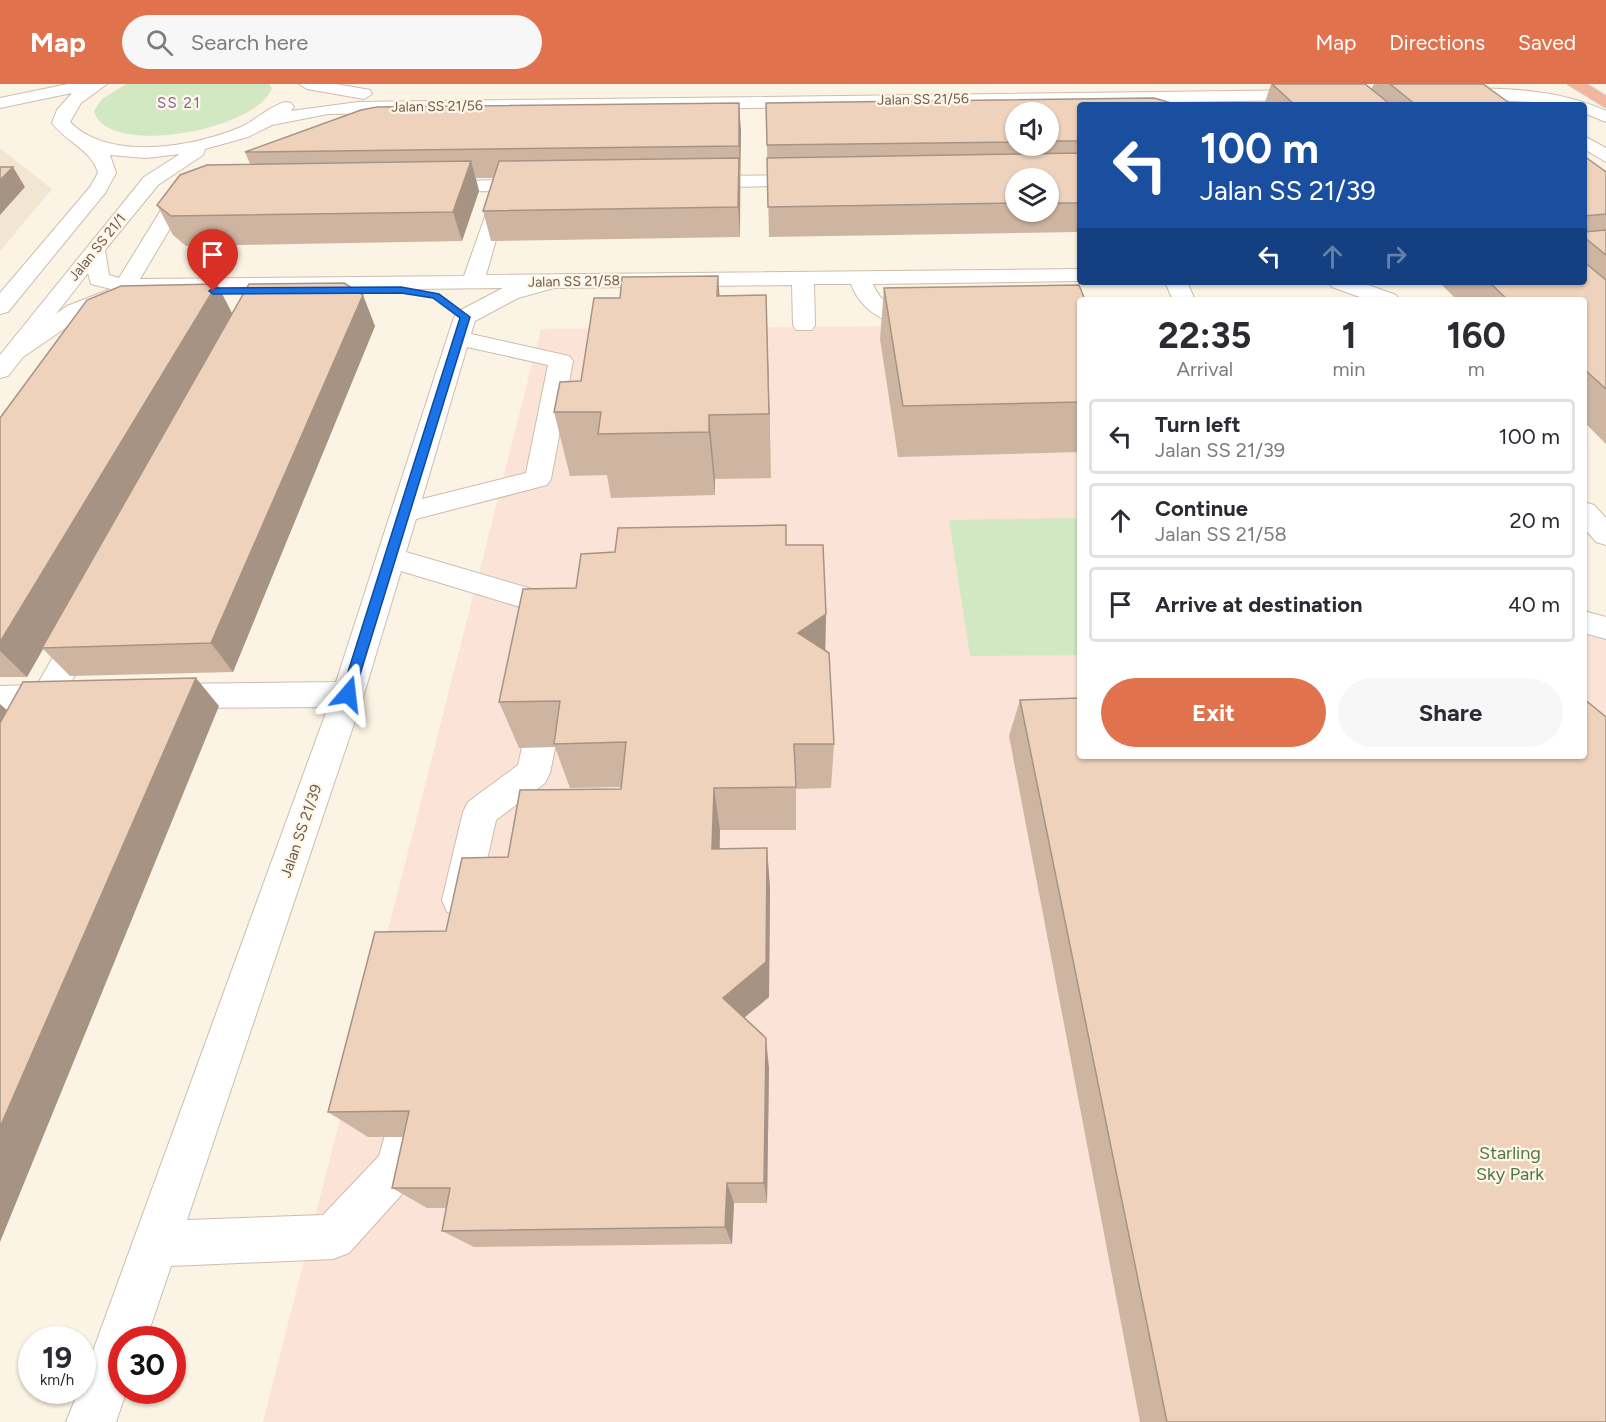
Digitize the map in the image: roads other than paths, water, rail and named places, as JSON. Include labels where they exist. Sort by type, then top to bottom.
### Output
[{"type":"highway","points":[[1575,84],[1606,103]]},
{"type":"highway","points":[[1602,84],[1606,87]]},
{"type":"street","points":[[0,86],[14,84]]},
{"type":"street","points":[[0,104],[93,84]]},
{"type":"street","points":[[0,307],[98,189],[107,173],[104,158],[68,135],[61,123],[63,113],[71,102],[99,84]]},
{"type":"street","points":[[84,144],[110,150],[142,152],[178,149],[212,142],[269,120],[288,105],[296,90],[294,84]]},
{"type":"street","name":"Jalan SS 21/56","points":[[307,84],[362,94],[987,84]]},
{"type":"street","points":[[1473,93],[1486,102]]},
{"type":"street","points":[[1438,94],[1520,94],[1568,102]]},
{"type":"street","points":[[1520,94],[1530,102]]},
{"type":"street","name":"Jalan SS 21/56","points":[[269,120],[328,109],[358,107],[1140,96],[1225,100],[1331,95]]},
{"type":"street","points":[[1140,96],[1158,102]]},
{"type":"street","points":[[0,108],[61,123]]},
{"type":"street","points":[[1587,108],[1606,117]]},
{"type":"street","points":[[1059,115],[1077,114]]},
{"type":"street","points":[[795,119],[1005,115]]},
{"type":"street","name":"Jalan SS 21/1","points":[[0,371],[95,249],[152,181],[212,142]]},
{"type":"street","points":[[1587,143],[1606,156]]},
{"type":"street","points":[[677,183],[826,180]]},
{"type":"street","points":[[91,330],[122,289],[176,201],[213,183]]},
{"type":"street","points":[[413,187],[551,184]]},
{"type":"street","points":[[473,282],[505,185]]},
{"type":"street","name":"Jalan SS 21/58","points":[[95,249],[99,279],[122,289],[401,290],[436,296],[454,316]]},
{"type":"street","points":[[1075,299],[1076,275]]},
{"type":"street","name":"Jalan SS 21/58","points":[[16,352],[75,311],[122,289],[473,282],[1076,275]]},
{"type":"street","points":[[860,278],[865,296],[890,315],[913,319],[946,319]]},
{"type":"street","points":[[803,279],[804,325]]},
{"type":"street","points":[[454,316],[510,292],[550,282]]},
{"type":"street","points":[[1348,285],[1382,297]]},
{"type":"street","points":[[1377,285],[1387,297]]},
{"type":"street","points":[[404,513],[538,479],[561,361],[454,316]]},
{"type":"street","name":"Jalan SS 21/39","points":[[127,1326],[158,1244],[348,694],[404,513],[454,316]]},
{"type":"street","points":[[1587,514],[1606,535]]},
{"type":"street","points":[[389,557],[567,610],[533,773],[480,812],[452,934]]},
{"type":"street","points":[[0,781],[98,605]]},
{"type":"street","points":[[1587,623],[1606,628]]},
{"type":"street","points":[[139,696],[348,694]]},
{"type":"street","points":[[0,698],[93,697]]},
{"type":"street","points":[[158,1244],[333,1237],[398,1167],[416,1091]]},
{"type":"street","name":"Jalan SS 21/39","points":[[91,1422],[108,1377]]},
{"type":"district","name":"SS 21","points":[[179,103]]},
{"type":"park label","name":"Starling Sky Park","points":[[1510,1163]]}]
